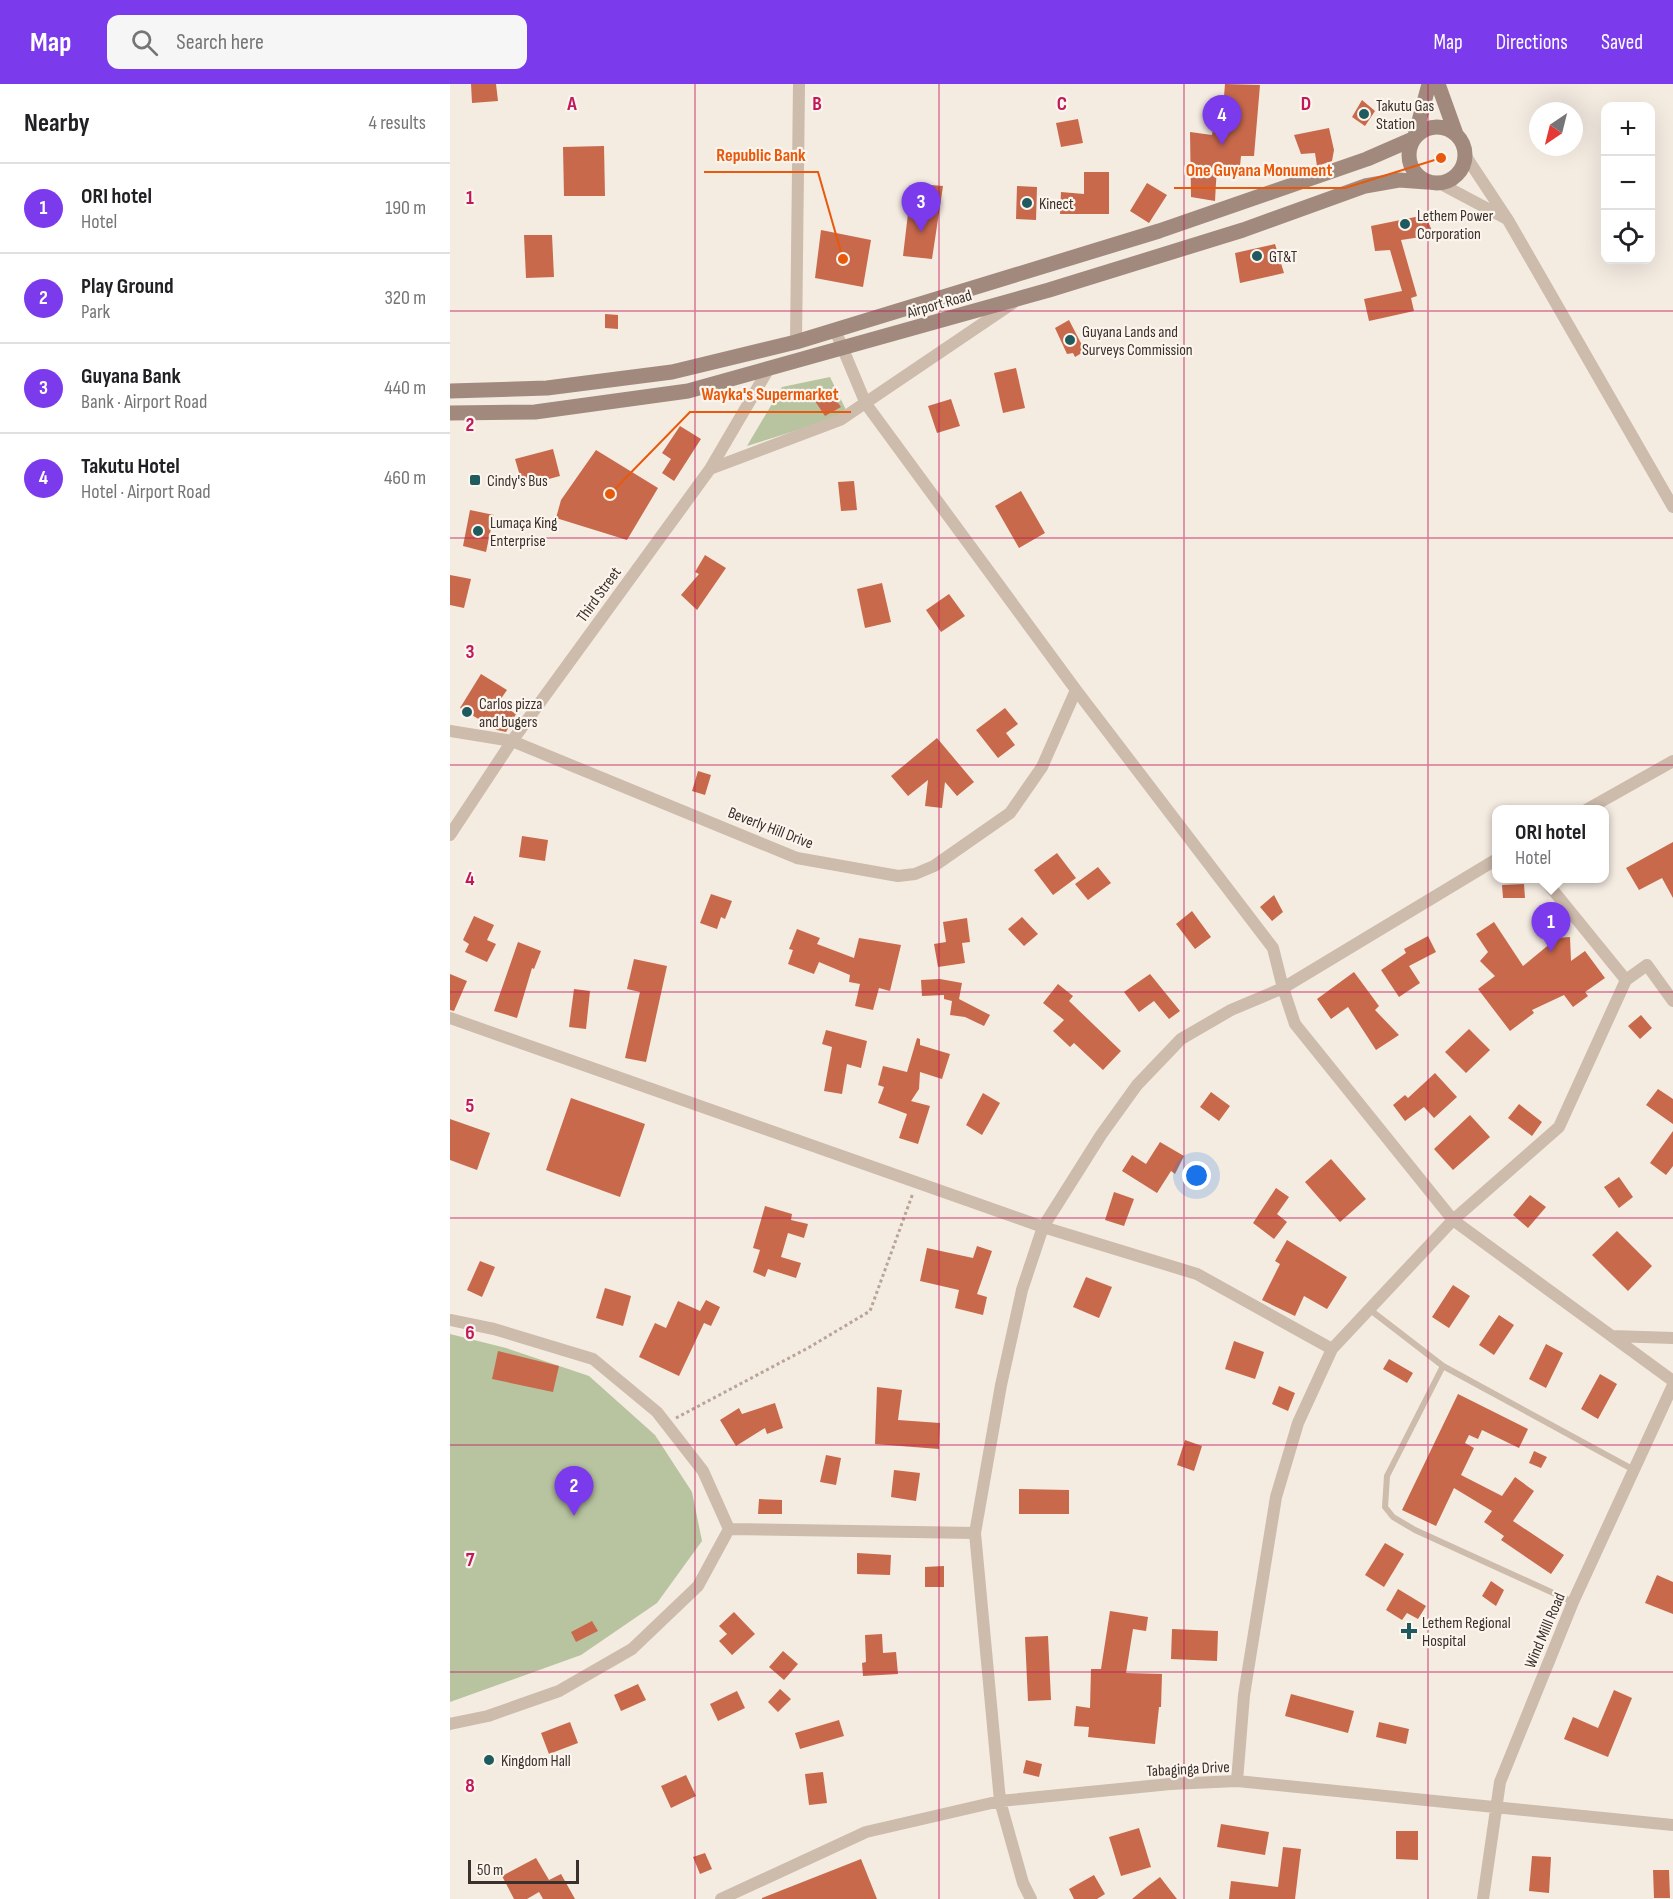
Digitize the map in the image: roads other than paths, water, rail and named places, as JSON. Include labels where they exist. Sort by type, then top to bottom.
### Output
[{"type":"street","points":[[796,342],[799,84]]},
{"type":"street","points":[[1429,84],[1414,138],[1408,151],[1409,164],[1416,175],[1508,220]]},
{"type":"street","points":[[1438,84],[1455,134],[1466,154],[1508,220],[1673,507]]},
{"type":"street","name":"Airport Road","points":[[450,392],[547,388],[672,372],[796,342],[1102,249],[1358,162],[1414,138],[1424,129],[1446,128],[1455,134]]},
{"type":"street","points":[[1434,183],[1454,179],[1462,168],[1466,154]]},
{"type":"street","name":"Airport Road","points":[[450,413],[534,412],[675,393],[842,350],[1109,271],[1243,230],[1365,186],[1399,180],[1434,183]]},
{"type":"street","points":[[1102,249],[1109,271]]},
{"type":"street","points":[[710,469],[840,420],[1021,297]]},
{"type":"street","points":[[835,330],[866,404],[1076,690],[1273,948],[1295,1024],[1453,1221],[1673,1383]]},
{"type":"street","name":"Third Street","points":[[450,835],[512,741],[710,469],[768,370]]},
{"type":"street","points":[[672,372],[675,393]]},
{"type":"street","name":"Beverly Hill Drive","points":[[450,731],[512,741],[797,858],[898,876],[915,874],[934,866],[1010,813],[1042,767],[1076,690]]},
{"type":"street","points":[[1595,805],[1673,761]]},
{"type":"street","points":[[1031,1899],[1023,1883],[1000,1801],[975,1533],[1000,1385],[1022,1290],[1043,1227],[1101,1135],[1137,1085],[1181,1040],[1231,1010],[1283,988],[1492,862]]},
{"type":"street","points":[[1546,883],[1626,980]]},
{"type":"street","points":[[1237,1781],[1244,1695],[1276,1497],[1298,1423],[1332,1349],[1453,1221],[1559,1127],[1626,980],[1647,965],[1673,1001]]},
{"type":"street","points":[[450,1018],[1043,1227],[1197,1274],[1332,1349]]},
{"type":"street","points":[[450,1320],[494,1329],[593,1359],[657,1412],[703,1471],[729,1529]]},
{"type":"street","points":[[1611,1336],[1673,1338]]},
{"type":"street","name":"Wind Milll Road","points":[[1483,1899],[1494,1807],[1500,1782],[1573,1602],[1673,1383]]},
{"type":"street","points":[[729,1529],[975,1533]]},
{"type":"street","points":[[450,1724],[488,1716],[559,1690],[632,1649],[698,1586],[729,1529]]},
{"type":"street","name":"Tabaginga Drive","points":[[721,1899],[866,1832],[1000,1801],[1170,1784],[1237,1781],[1673,1825]]},
{"type":"lane","points":[[1369,1309],[1443,1366],[1634,1470]]},
{"type":"lane","points":[[1443,1366],[1387,1476],[1385,1507],[1393,1517],[1415,1530],[1573,1602]]},
{"type":"place","name":"Takutu Gas Station","points":[[1364,114]]},
{"type":"place","name":"Takutu Hotel","points":[[1222,145]]},
{"type":"place","name":"One Guyana Monument","points":[[1441,158]]},
{"type":"place","name":"Kinect","points":[[1027,203]]},
{"type":"place","name":"Lethem Power Corporation","points":[[1405,224]]},
{"type":"place","name":"Guyana Bank","points":[[921,232]]},
{"type":"place","name":"GT&T","points":[[1257,256]]},
{"type":"place","name":"Republic Bank","points":[[843,259]]},
{"type":"place","name":"Guyana Lands and Surveys Commission","points":[[1070,340]]},
{"type":"place","name":"Cindy's Bus","points":[[475,480]]},
{"type":"place","name":"Wayka's Supermarket","points":[[610,494]]},
{"type":"place","name":"Lumaça King Enterprise","points":[[478,531]]},
{"type":"place","name":"Carlos pizza and bugers","points":[[467,712]]},
{"type":"place","name":"ORI hotel","points":[[1551,952]]},
{"type":"place","name":"Play Ground","points":[[574,1516]]},
{"type":"place","name":"Lethem Regional Hospital","points":[[1409,1631]]},
{"type":"place","name":"Kingdom Hall","points":[[489,1760]]}]
